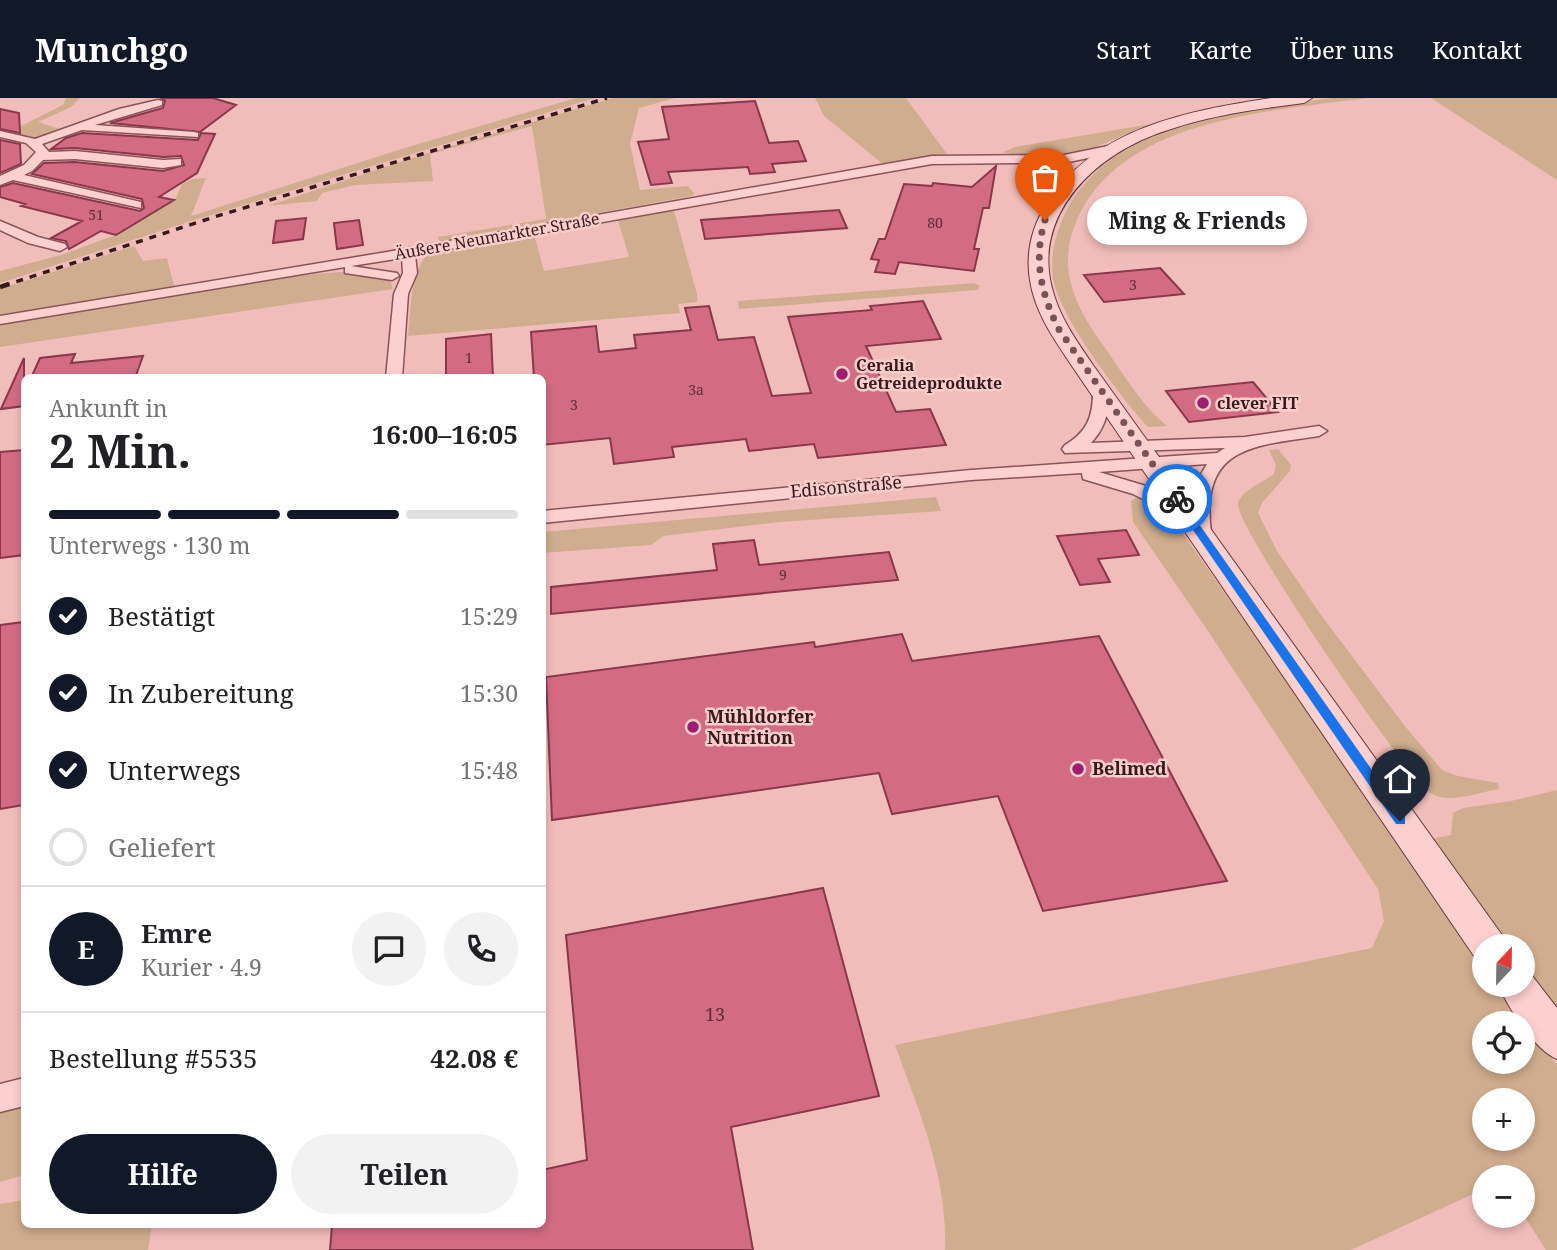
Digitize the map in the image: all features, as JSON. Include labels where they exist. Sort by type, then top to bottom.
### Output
[{"type":"main road","name":"Äußere Neumarkter Straße","points":[[1074,176],[1108,150],[1160,127],[1197,116],[1304,98]]},
{"type":"main road","points":[[1074,176],[1052,208],[1041,233],[1038,263],[1040,284],[1058,328],[1480,934]]},
{"type":"main road","points":[[1526,998],[1557,1040]]},
{"type":"street","points":[[34,143],[135,107],[158,103]]},
{"type":"street","points":[[78,127],[194,135]]},
{"type":"street","points":[[0,134],[34,143],[43,152],[42,156]]},
{"type":"street","name":"Äußere Neumarkter Straße","points":[[0,320],[387,256],[932,160],[1073,158],[1108,150]]},
{"type":"street","points":[[0,181],[28,168],[42,156],[75,155],[163,164],[177,162]]},
{"type":"street","name":"Äußere Neumarkter Straße","points":[[995,159],[1074,176]]},
{"type":"street","name":"Äußere Neumarkter Straße","points":[[1030,159],[1074,176]]},
{"type":"street","points":[[14,176],[136,205]]},
{"type":"street","points":[[0,225],[33,240],[60,247]]},
{"type":"street","points":[[394,374],[401,294],[410,273],[408,252]]},
{"type":"street","points":[[387,256],[392,277],[401,294]]},
{"type":"street","points":[[299,270],[363,270],[392,277]]},
{"type":"street","points":[[1018,472],[1085,442],[1096,429],[1102,414],[1101,391]]},
{"type":"street","points":[[1145,455],[1319,431]]},
{"type":"street","points":[[1055,469],[1111,478],[1150,493],[1195,526],[1205,478],[1221,458],[1245,442]]},
{"type":"street","points":[[1071,449],[1221,458]]},
{"type":"street","name":"Edisonstraße","points":[[546,517],[1055,469],[1145,455]]},
{"type":"street","points":[[0,1098],[21,1093]]},
{"type":"shaded area","points":[[66,98],[80,98],[71,107],[38,122],[63,130],[35,140],[7,133],[63,105]]},
{"type":"shaded area","points":[[576,98],[595,98],[188,222],[0,283],[0,271],[61,255],[113,236],[175,200],[182,184],[192,179],[206,178],[191,216],[408,147]]},
{"type":"shaded area","points":[[613,98],[675,98],[639,108],[630,144],[640,190],[688,186],[694,193],[692,196],[439,241],[438,237],[546,219],[532,126],[430,154],[433,181],[355,185],[322,193],[317,201],[267,206],[428,153]]},
{"type":"shaded area","points":[[815,98],[906,98],[947,154],[883,164],[824,116]]},
{"type":"shaded area","points":[[1332,98],[1368,98],[1287,108],[1201,126],[1160,141],[1125,162],[1095,189],[1075,225],[1070,240],[1068,270],[1071,284],[1089,325],[1130,385],[1167,426],[1148,427],[1095,360],[1061,302],[1053,278],[1052,262],[1061,223],[1081,189],[1108,162],[1140,142],[1177,127],[1216,116]]},
{"type":"shaded area","points":[[1431,98],[1557,98],[1557,180]]},
{"type":"shaded area","points":[[1151,124],[1074,156],[1018,156],[1003,152],[1015,147]]},
{"type":"shaded area","points":[[673,207],[697,294],[697,302],[678,304],[680,313],[408,336],[414,284],[426,255],[534,234],[544,271],[629,257],[617,217]]},
{"type":"shaded area","points":[[134,246],[143,261],[167,258],[174,286],[0,315],[0,289]]},
{"type":"shaded area","points":[[339,272],[379,275],[390,280],[393,289],[0,347],[0,325],[10,322],[274,278]]},
{"type":"shaded area","points":[[974,283],[980,286],[977,290],[739,309],[738,301]]},
{"type":"shaded area","points":[[1278,449],[1291,465],[1290,471],[1262,503],[1258,513],[1277,551],[1321,615],[1404,725],[1442,770],[1458,776],[1498,783],[1499,789],[1456,798],[1432,794],[1391,745],[1291,601],[1244,522],[1238,504],[1248,490],[1274,474],[1276,465],[1269,450]]},
{"type":"shaded area","points":[[1141,495],[1158,504],[1170,515],[1472,945],[1472,998],[1509,998],[1519,1011],[1472,1011],[1472,1074],[1535,1074],[1535,1034],[1557,1065],[1557,1250],[1546,1250],[1532,1228],[1535,1228],[1535,1165],[1472,1165],[1472,1195],[1351,1250],[945,1250],[945,1223],[937,1171],[895,1045],[1372,948],[1384,921],[1378,889],[1133,522],[1131,501]]},
{"type":"shaded area","points":[[936,497],[941,511],[779,522],[663,536],[651,545],[546,553],[546,532]]},
{"type":"shaded area","points":[[1557,790],[1557,1012],[1535,982],[1535,934],[1499,934],[1430,839],[1451,835],[1453,813],[1463,808],[1511,801]]},
{"type":"shaded area","points":[[21,1107],[21,1176],[0,1182],[0,1112]]},
{"type":"shaded area","points":[[21,1200],[21,1228],[152,1228],[148,1250],[0,1250],[0,1204]]},
{"type":"building","points":[[161,98],[213,98],[236,105],[200,132],[110,123],[163,108],[165,101]]},
{"type":"building","points":[[755,101],[769,143],[798,141],[806,161],[772,164],[775,172],[750,174],[748,167],[668,172],[672,183],[651,185],[638,142],[669,139],[662,107]]},
{"type":"building","points":[[0,109],[19,113],[20,133],[0,129]]},
{"type":"building","points":[[82,133],[198,140],[201,133],[215,134],[197,173],[159,197],[174,200],[116,235],[101,231],[69,249],[66,241],[51,238],[82,221],[21,206],[25,204],[0,197],[0,187],[13,183],[140,211],[144,208],[142,199],[32,174],[44,163],[75,162],[163,171],[184,165],[181,156],[163,157],[75,148],[51,149],[66,138]]},
{"type":"building","points":[[0,140],[20,144],[21,164],[0,173]]},
{"type":"building","points":[[996,166],[989,208],[983,208],[974,249],[979,249],[974,271],[899,262],[895,274],[875,272],[879,260],[871,259],[879,239],[885,239],[904,184],[932,186],[933,183],[972,187]]},
{"type":"building","points":[[839,210],[847,228],[705,239],[701,220]]},
{"type":"building","points":[[306,218],[303,239],[273,243],[276,221]]},
{"type":"building","points":[[359,220],[363,245],[337,249],[334,223]]},
{"type":"building","points":[[1160,268],[1184,294],[1104,302],[1084,275]]},
{"type":"building","points":[[923,301],[941,339],[866,346],[896,412],[930,409],[946,445],[818,458],[814,444],[749,451],[746,439],[672,447],[674,457],[614,464],[610,438],[546,445],[546,374],[534,374],[531,332],[596,326],[599,352],[636,348],[634,335],[691,330],[685,308],[709,306],[718,340],[754,337],[772,396],[811,393],[788,317],[872,310],[870,306]]},
{"type":"building","points":[[491,334],[493,374],[446,374],[446,339]]},
{"type":"building","points":[[75,354],[71,363],[143,356],[136,374],[33,374],[40,358]]},
{"type":"building","points":[[24,358],[21,406],[1,409]]},
{"type":"building","points":[[1253,382],[1278,412],[1189,422],[1166,391]]},
{"type":"building","points":[[21,450],[21,555],[0,558],[0,452]]},
{"type":"building","points":[[1126,530],[1139,555],[1098,559],[1110,582],[1080,585],[1057,536]]},
{"type":"building","points":[[754,540],[759,565],[889,552],[898,580],[551,614],[551,587],[717,570],[713,544]]},
{"type":"building","points":[[21,622],[21,806],[0,809],[0,625]]},
{"type":"building","points":[[902,634],[912,661],[1099,636],[1227,881],[1043,911],[998,796],[892,814],[879,773],[552,820],[546,677],[814,642],[815,647]]},
{"type":"building","points":[[823,888],[879,1096],[731,1127],[753,1250],[330,1250],[332,1228],[546,1228],[546,1169],[587,1160],[566,935]]},
{"type":"railway","points":[[3,286],[214,217],[607,98]]},
{"type":"railway","points":[[3,286],[9,284]]},
{"type":"way so far","points":[[1045,220],[1038,263],[1040,284],[1046,303],[1058,328],[1085,369],[1177,499]]},
{"type":"place","name":"Ming & Friends","points":[[1045,220]]},
{"type":"place","name":"Ceralia Getreideprodukte","points":[[842,374]]},
{"type":"place","name":"clever FIT","points":[[1203,403]]},
{"type":"place","name":"Mühldorfer Nutrition","points":[[693,727]]},
{"type":"place","name":"Belimed","points":[[1078,769]]},
{"type":"route","points":[[1177,499],[1400,821]]}]
